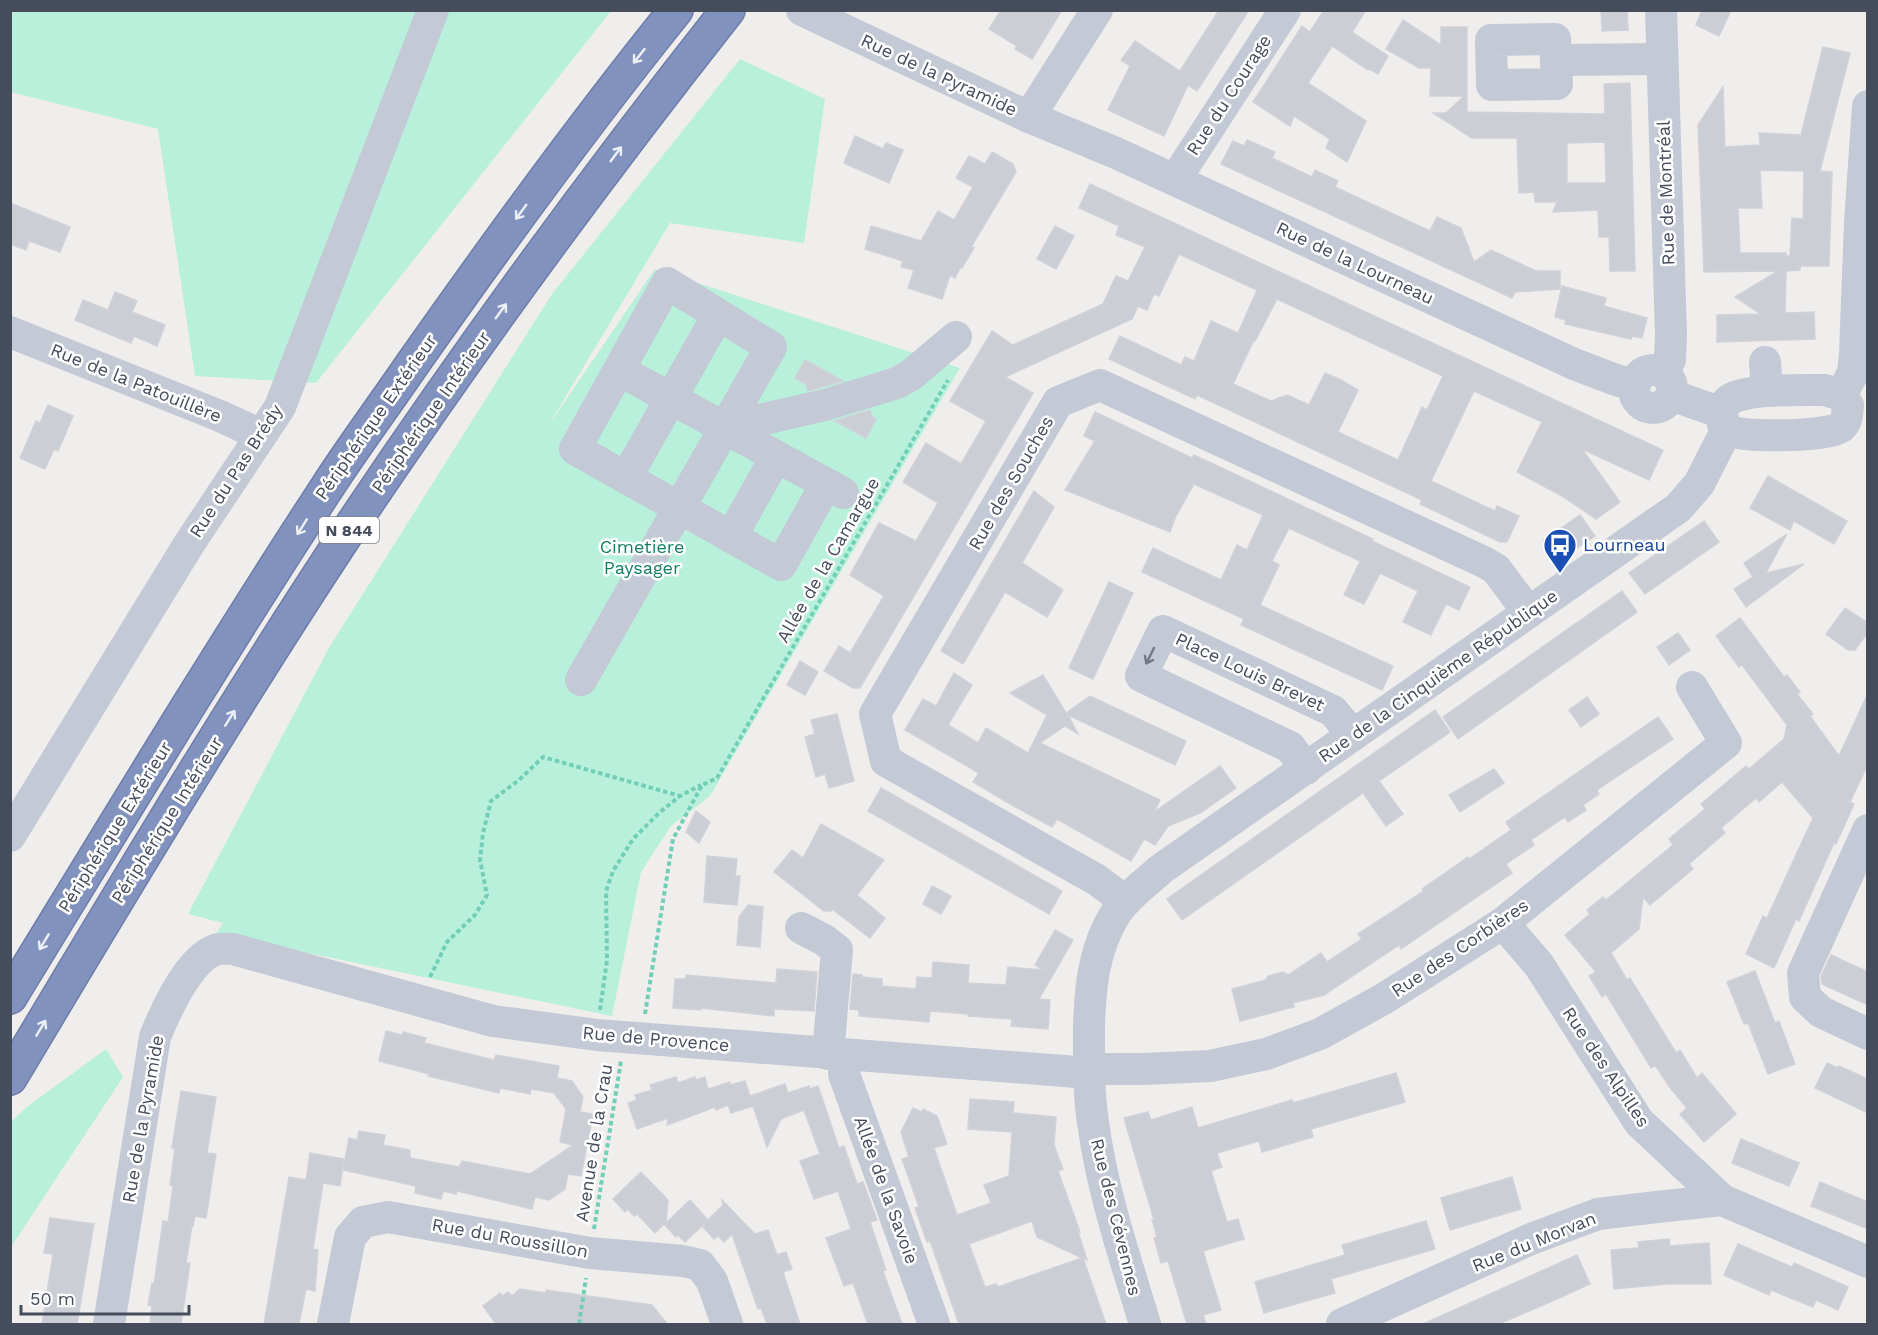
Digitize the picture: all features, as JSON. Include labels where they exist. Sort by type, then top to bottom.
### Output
[{"type":"highway","name":"Périphérique Extérieur","points":[[10,997],[233,634],[327,486],[534,195],[676,10]]},
{"type":"highway","name":"Périphérique Intérieur","points":[[10,1078],[190,782],[359,515],[478,342],[556,235],[728,10]]},
{"type":"street","name":"Rue du Pas Brédy","points":[[10,836],[189,544],[280,407],[433,10]]},
{"type":"street","points":[[1029,117],[1097,10]]},
{"type":"street","name":"Rue du Courage","points":[[1174,180],[1285,10]]},
{"type":"street","name":"Rue de Montréal","points":[[1656,384],[1670,360],[1671,334],[1661,10]]},
{"type":"street","name":"Rue de la Pyramide","points":[[810,14],[1077,138]]},
{"type":"street","points":[[1557,60],[1661,59]]},
{"type":"street","points":[[1851,418],[1863,250],[1868,106]]},
{"type":"street","name":"Rue de la Lourneau","points":[[1077,138],[1116,153],[1574,364],[1616,380],[1656,384],[1747,435],[1804,434],[1834,430],[1851,418]]},
{"type":"street","points":[[581,680],[680,508],[725,428],[771,347],[667,283],[575,449],[626,478],[680,508],[781,565],[835,489],[776,457],[725,428],[619,370]]},
{"type":"street","points":[[626,478],[718,315]]},
{"type":"street","name":"Rue de la Patouillère","points":[[10,332],[220,416],[261,435]]},
{"type":"street","points":[[725,428],[825,405],[897,383],[935,356],[956,337]]},
{"type":"street","points":[[1724,421],[1725,403],[1766,377],[1826,390],[1851,418]]},
{"type":"street","name":"Rue des Souches","points":[[1125,901],[1097,880],[886,761],[875,714],[1058,402],[1100,385],[1484,562],[1496,569],[1528,612]]},
{"type":"street","name":"Rue de la Cinquième République","points":[[1125,901],[1161,869],[1678,508],[1700,484],[1724,421]]},
{"type":"street","points":[[731,537],[776,457]]},
{"type":"street","name":"Place Louis Brevet","points":[[1306,769],[1290,747],[1141,676],[1163,631],[1333,711],[1353,735]]},
{"type":"street","name":"Rue des Corbières","points":[[1088,1071],[1210,1066],[1266,1054],[1320,1034],[1385,998],[1503,923],[1726,743],[1692,687]]},
{"type":"street","points":[[1866,838],[1803,973],[1805,997],[1821,1012],[1868,1034]]},
{"type":"street","name":"Rue des Cévennes","points":[[1125,901],[1115,914],[1096,956],[1090,1013],[1088,1071],[1092,1121],[1105,1186],[1145,1324]]},
{"type":"street","name":"Rue des Alpilles","points":[[1503,923],[1539,965],[1639,1122],[1722,1200]]},
{"type":"street","name":"Allée de la Savoie","points":[[801,928],[837,950],[836,1054],[934,1324]]},
{"type":"street","name":"Rue de la Pyramide","points":[[109,1324],[155,1037],[167,1008],[180,986],[199,962],[215,950],[233,949]]},
{"type":"street","name":"Rue de Provence","points":[[233,949],[493,1021],[621,1037],[1088,1071]]},
{"type":"street","name":"Rue du Morvan","points":[[1342,1324],[1531,1239],[1598,1214],[1722,1200],[1868,1262]]},
{"type":"street","name":"Rue du Roussillon","points":[[333,1324],[350,1237],[363,1222],[388,1217],[590,1253],[700,1264],[712,1281],[727,1324]]},
{"type":"path","name":"Allée de la Camargue","points":[[621,1037],[607,960],[606,891],[613,871],[633,839],[660,812],[680,796],[717,778],[953,371],[957,354],[956,337]]},
{"type":"path","points":[[422,1002],[426,984],[447,942],[475,915],[487,895],[480,860],[483,833],[491,801],[519,780],[543,757],[680,796]]},
{"type":"path","name":"Allée de la Camargue","points":[[621,1037],[673,838],[702,785]]},
{"type":"path","name":"Avenue de la Crau","points":[[579,1324],[621,1037]]},
{"type":"green space","points":[[11,11],[611,11],[316,383],[195,376],[158,129],[11,92]]},
{"type":"green space","name":"Cimetière Paysager","points":[[740,59],[825,99],[804,243],[670,223],[548,426],[655,269],[960,368],[710,796],[671,826],[641,872],[612,1016],[216,934],[223,923],[188,914],[330,646],[552,294]]},
{"type":"green space","points":[[106,1049],[123,1077],[11,1247],[11,1122],[28,1106]]},
{"type":"building","points":[[1001,10],[1062,10],[1032,59],[1015,49],[1017,46],[989,29]]},
{"type":"building","points":[[1219,10],[1249,10],[1197,91],[1188,85],[1164,136],[1108,110],[1130,66],[1121,60],[1135,41],[1180,71]]},
{"type":"building","points":[[1324,10],[1366,10],[1352,32],[1388,56],[1378,74],[1332,46],[1308,83],[1366,121],[1347,162],[1326,148],[1330,139],[1294,116],[1290,126],[1253,102],[1302,26],[1310,32]]},
{"type":"building","points":[[1601,10],[1627,10],[1628,30],[1602,31]]},
{"type":"building","points":[[1702,10],[1731,10],[1719,36],[1696,25]]},
{"type":"building","points":[[1403,20],[1441,45],[1441,27],[1467,27],[1467,112],[1605,114],[1604,84],[1630,83],[1635,271],[1610,271],[1609,237],[1599,237],[1598,210],[1553,212],[1557,202],[1535,202],[1534,192],[1519,193],[1517,138],[1472,138],[1433,113],[1446,113],[1464,96],[1430,96],[1431,68],[1419,68],[1386,49]],"holes":[[[1605,142],[1606,183],[1567,183],[1567,143]]]},
{"type":"building","points":[[1823,47],[1850,53],[1820,171],[1832,172],[1829,266],[1800,266],[1800,270],[1786,271],[1785,313],[1814,312],[1815,339],[1717,342],[1717,315],[1761,314],[1735,297],[1778,271],[1704,272],[1698,125],[1723,87],[1725,147],[1760,145],[1759,133],[1801,135]],"holes":[[[1760,170],[1804,171],[1803,219],[1792,218],[1790,256],[1786,256],[1786,253],[1740,253],[1738,208],[1762,208]]]},
{"type":"building","points":[[855,136],[883,149],[886,143],[903,150],[889,183],[844,163]]},
{"type":"building","points":[[1247,140],[1275,152],[1272,158],[1312,177],[1315,170],[1338,181],[1335,187],[1430,231],[1437,217],[1461,228],[1474,262],[1491,250],[1536,271],[1560,271],[1560,289],[1515,292],[1512,298],[1221,164],[1233,141],[1244,146]]},
{"type":"building","points":[[992,152],[1013,164],[1016,172],[971,247],[974,248],[962,268],[955,278],[950,275],[942,299],[908,288],[914,270],[901,267],[903,261],[865,249],[871,226],[921,241],[938,211],[954,220],[973,187],[956,178],[969,156],[985,164]]},
{"type":"building","points":[[1090,184],[1663,450],[1649,480],[1582,449],[1620,502],[1596,519],[1562,496],[1517,472],[1542,422],[1474,391],[1431,481],[1495,511],[1497,506],[1519,516],[1507,542],[1500,542],[1420,504],[1422,500],[1197,395],[1195,399],[1109,359],[1120,336],[1181,365],[1185,357],[1194,361],[1211,321],[1238,333],[1257,290],[1179,254],[1159,296],[1154,294],[1147,310],[1138,306],[1132,319],[1005,377],[1033,393],[860,688],[853,688],[824,671],[839,646],[850,653],[884,596],[850,575],[879,523],[916,541],[938,503],[903,482],[926,443],[961,464],[986,421],[950,401],[992,331],[1013,345],[1103,304],[1116,276],[1128,281],[1145,247],[1116,235],[1119,226],[1079,208]],"holes":[[[1277,299],[1443,376],[1427,410],[1422,407],[1398,460],[1338,432],[1358,390],[1341,380],[1325,373],[1309,405],[1287,395],[1271,401],[1233,384]]]},
{"type":"building","points":[[10,203],[70,227],[60,252],[29,241],[26,250],[10,244]]},
{"type":"building","points":[[1055,226],[1074,236],[1056,269],[1037,259]]},
{"type":"building","points":[[1562,286],[1606,298],[1604,306],[1647,318],[1642,338],[1632,336],[1631,339],[1565,324],[1566,320],[1555,317]]},
{"type":"building","points":[[115,292],[137,301],[132,312],[165,325],[157,346],[134,336],[131,343],[75,320],[83,300],[108,310]]},
{"type":"building","points":[[805,360],[843,381],[808,391],[806,384],[795,378]]},
{"type":"building","points":[[48,405],[73,416],[58,451],[54,449],[45,469],[20,458],[36,421],[40,423]]},
{"type":"building","points":[[870,410],[872,417],[876,419],[866,438],[835,421]]},
{"type":"building","points":[[1095,412],[1192,458],[1194,455],[1470,587],[1459,610],[1446,604],[1431,635],[1403,622],[1418,591],[1380,573],[1364,604],[1344,595],[1360,561],[1289,528],[1272,561],[1279,565],[1260,605],[1393,666],[1382,690],[1241,625],[1244,619],[1142,572],[1153,548],[1221,580],[1237,545],[1247,550],[1263,515],[1194,484],[1170,532],[1065,490],[1095,441],[1084,436]]},
{"type":"building","points":[[1768,476],[1847,521],[1834,544],[1794,521],[1790,530],[1750,508]]},
{"type":"building","points":[[1034,491],[1054,507],[1022,563],[1063,590],[1047,617],[1005,592],[963,664],[941,651]]},
{"type":"building","points":[[1580,515],[1595,536],[1557,561],[1543,541]]},
{"type":"building","points":[[1704,521],[1719,542],[1645,594],[1629,573]]},
{"type":"building","points":[[1787,534],[1766,573],[1804,564],[1746,607],[1734,589],[1753,577],[1744,563]]},
{"type":"building","points":[[1109,582],[1133,593],[1093,679],[1069,668]]},
{"type":"building","points":[[1622,591],[1637,612],[1458,739],[1443,717]]},
{"type":"building","points":[[1845,608],[1868,623],[1868,632],[1855,650],[1848,650],[1826,634]]},
{"type":"building","points":[[1740,618],[1784,677],[1787,675],[1800,692],[1797,694],[1813,714],[1810,716],[1839,756],[1868,693],[1868,764],[1850,802],[1854,804],[1836,844],[1834,843],[1799,921],[1796,919],[1774,968],[1746,954],[1763,916],[1767,918],[1813,818],[1782,782],[1759,802],[1756,798],[1721,828],[1725,833],[1689,864],[1693,869],[1650,905],[1643,897],[1639,929],[1611,953],[1627,980],[1630,978],[1676,1053],[1680,1050],[1697,1078],[1702,1073],[1736,1114],[1704,1142],[1680,1114],[1687,1108],[1655,1065],[1651,1068],[1606,994],[1602,997],[1589,976],[1596,972],[1565,935],[1590,914],[1587,910],[1603,897],[1606,900],[1673,845],[1669,839],[1705,809],[1701,804],[1746,766],[1749,769],[1784,739],[1787,725],[1742,665],[1739,667],[1716,636]]},
{"type":"building","points":[[1678,633],[1690,650],[1669,665],[1657,647]]},
{"type":"building","points":[[800,661],[818,672],[805,695],[787,685]]},
{"type":"building","points":[[954,673],[972,685],[948,725],[978,743],[986,728],[1028,753],[1047,715],[1010,693],[1043,675],[1066,713],[1090,696],[1186,741],[1175,765],[1068,715],[1078,734],[1065,726],[1040,743],[1160,800],[1154,812],[1220,766],[1236,788],[1200,813],[1168,826],[1155,845],[1144,839],[1131,861],[1057,819],[1052,827],[1012,805],[973,782],[979,773],[905,730],[923,699],[936,706]]},
{"type":"building","points":[[1587,697],[1599,714],[1581,727],[1569,710]]},
{"type":"building","points":[[1435,710],[1450,732],[1379,781],[1403,814],[1386,826],[1363,793],[1182,920],[1167,899]]},
{"type":"building","points":[[837,714],[854,781],[829,788],[825,774],[816,777],[805,737],[815,734],[811,720]]},
{"type":"building","points":[[1658,717],[1673,739],[1597,790],[1599,794],[1583,805],[1586,810],[1568,822],[1565,817],[1531,840],[1534,845],[1506,864],[1512,873],[1401,949],[1399,945],[1324,995],[1293,1003],[1294,1007],[1240,1021],[1232,989],[1266,980],[1268,976],[1283,972],[1288,975],[1321,953],[1327,962],[1362,939],[1358,934],[1424,891],[1422,889],[1468,857],[1469,859],[1511,830],[1506,822]]},
{"type":"building","points":[[1494,769],[1504,783],[1460,812],[1449,795]]},
{"type":"building","points":[[881,788],[1062,891],[1049,914],[868,811]]},
{"type":"building","points":[[696,811],[710,822],[699,843],[686,832]]},
{"type":"building","points":[[821,824],[884,860],[857,895],[885,918],[870,938],[832,909],[824,911],[774,872],[792,850],[803,858]]},
{"type":"building","points":[[707,856],[737,859],[735,876],[740,876],[737,905],[704,902]]},
{"type":"building","points":[[932,886],[951,896],[941,914],[923,904]]},
{"type":"building","points":[[748,905],[763,907],[760,947],[737,945],[739,917]]},
{"type":"building","points":[[1055,930],[1073,940],[1039,999],[1050,1000],[1048,1029],[1011,1026],[1012,1019],[968,1016],[968,1014],[930,1011],[929,1022],[859,1016],[859,1010],[850,1009],[853,974],[882,979],[882,986],[916,989],[917,977],[932,978],[933,962],[969,965],[968,983],[1006,985],[1008,967],[1044,970],[1035,965]]},
{"type":"building","points":[[1831,955],[1868,972],[1868,1005],[1822,984],[1821,976]]},
{"type":"building","points":[[777,969],[817,972],[814,1011],[774,1009],[774,1016],[701,1008],[701,1010],[673,1008],[675,979],[686,979],[686,975],[776,983]]},
{"type":"building","points":[[1755,971],[1775,1023],[1779,1021],[1795,1064],[1768,1074],[1748,1023],[1744,1024],[1727,982]]},
{"type":"building","points":[[386,1031],[402,1035],[403,1032],[426,1038],[424,1043],[494,1060],[496,1055],[559,1066],[557,1078],[572,1081],[583,1097],[580,1112],[593,1114],[581,1176],[568,1174],[565,1189],[549,1200],[535,1197],[532,1209],[457,1191],[456,1194],[443,1191],[441,1199],[415,1193],[416,1186],[343,1170],[349,1138],[357,1140],[359,1131],[385,1135],[383,1145],[410,1150],[410,1158],[459,1167],[462,1161],[530,1174],[573,1145],[560,1142],[566,1109],[554,1093],[531,1089],[530,1094],[500,1088],[499,1093],[428,1076],[429,1074],[379,1061]]},
{"type":"building","points":[[1827,1063],[1868,1079],[1868,1113],[1815,1088]]},
{"type":"building","points":[[1396,1073],[1405,1102],[1311,1129],[1313,1137],[1262,1152],[1259,1141],[1217,1153],[1222,1167],[1211,1171],[1227,1222],[1238,1219],[1244,1239],[1203,1251],[1221,1310],[1203,1315],[1206,1324],[1187,1324],[1168,1261],[1161,1263],[1154,1238],[1157,1237],[1152,1220],[1154,1220],[1124,1118],[1148,1112],[1151,1120],[1192,1107],[1198,1128],[1292,1100],[1293,1103]]},
{"type":"building","points":[[676,1077],[678,1083],[695,1077],[696,1080],[705,1077],[708,1089],[730,1082],[730,1085],[745,1081],[750,1096],[785,1084],[788,1093],[809,1086],[810,1089],[818,1086],[839,1148],[844,1146],[857,1184],[863,1182],[877,1220],[870,1222],[886,1270],[883,1271],[902,1324],[868,1324],[853,1283],[844,1286],[826,1238],[851,1229],[838,1191],[814,1199],[800,1161],[820,1154],[804,1110],[781,1119],[767,1147],[753,1106],[731,1113],[728,1105],[716,1110],[715,1107],[667,1125],[668,1118],[637,1129],[628,1103],[637,1100],[635,1095],[652,1090],[650,1085]]},
{"type":"building","points":[[181,1091],[216,1097],[207,1153],[216,1154],[206,1218],[195,1216],[192,1226],[186,1263],[190,1263],[181,1324],[150,1324],[152,1306],[148,1305],[152,1283],[154,1284],[163,1221],[168,1222],[173,1186],[170,1185],[175,1148],[172,1148]]},
{"type":"building","points":[[970,1099],[1014,1102],[1013,1113],[1056,1117],[1054,1145],[1063,1169],[1058,1171],[1080,1232],[1078,1232],[1087,1260],[1083,1258],[1106,1324],[959,1324],[930,1241],[927,1242],[915,1208],[919,1207],[902,1159],[909,1157],[901,1132],[913,1108],[922,1112],[923,1109],[937,1116],[947,1144],[934,1148],[957,1215],[991,1203],[984,1185],[1009,1176],[1012,1132],[968,1129]],"holes":[[[1032,1221],[1037,1237],[1082,1258],[998,1287],[996,1284],[985,1287],[969,1244]]]},
{"type":"building","points":[[1741,1139],[1799,1163],[1789,1186],[1732,1163]]},
{"type":"building","points":[[310,1153],[344,1159],[340,1186],[323,1183],[313,1249],[318,1250],[315,1291],[306,1289],[299,1324],[264,1324],[289,1177],[306,1180]]},
{"type":"building","points":[[641,1172],[668,1200],[666,1223],[690,1200],[708,1220],[723,1205],[722,1200],[755,1234],[768,1230],[777,1255],[786,1252],[792,1269],[783,1272],[800,1324],[767,1324],[761,1308],[758,1309],[732,1234],[724,1242],[718,1236],[714,1239],[702,1226],[704,1224],[685,1242],[678,1235],[676,1237],[664,1224],[655,1233],[637,1214],[634,1216],[627,1209],[625,1212],[613,1199]]},
{"type":"building","points":[[1512,1177],[1521,1209],[1450,1230],[1441,1198]]},
{"type":"building","points":[[1820,1182],[1868,1202],[1868,1229],[1811,1206]]},
{"type":"building","points":[[50,1218],[94,1224],[77,1324],[42,1324],[53,1254],[44,1253]]},
{"type":"building","points":[[1426,1221],[1435,1249],[1331,1279],[1335,1293],[1264,1313],[1255,1282],[1345,1255],[1342,1245]]},
{"type":"building","points":[[1669,1239],[1670,1246],[1709,1243],[1711,1284],[1668,1284],[1614,1289],[1611,1250],[1639,1248],[1638,1242]]},
{"type":"building","points":[[1738,1244],[1792,1267],[1794,1263],[1848,1287],[1838,1310],[1816,1300],[1813,1307],[1771,1290],[1769,1295],[1724,1275]]},
{"type":"building","points":[[1577,1255],[1590,1284],[1557,1299],[1499,1324],[1423,1324]]},
{"type":"building","points":[[520,1289],[546,1293],[546,1290],[652,1305],[667,1324],[496,1324],[483,1306],[500,1293],[502,1296],[508,1292],[512,1296]]},
{"type":"place","name":"Lourneau","points":[[1560,574]]}]
